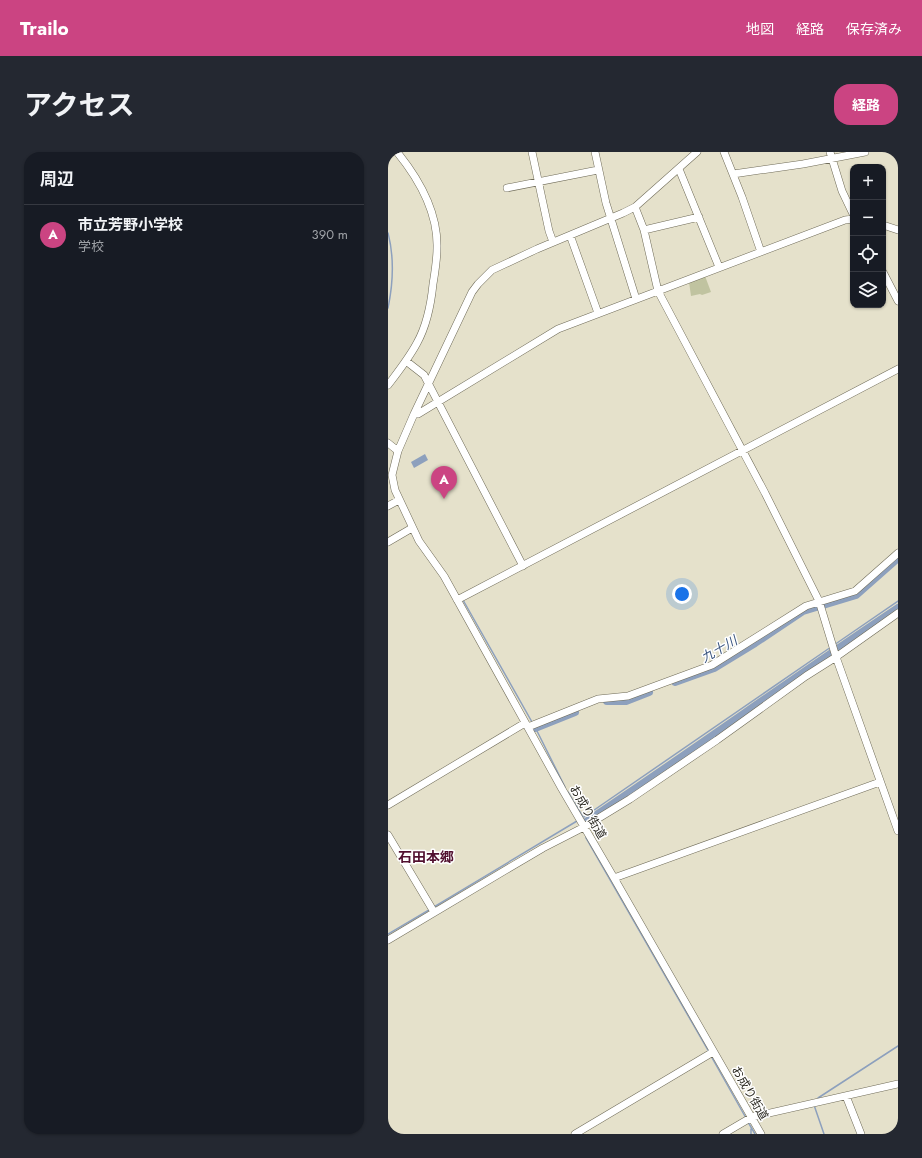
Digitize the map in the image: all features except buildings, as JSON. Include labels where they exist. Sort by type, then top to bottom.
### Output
[{"type":"street","points":[[388,385],[418,342],[426,320],[432,297],[437,246],[433,218],[428,203],[414,174],[397,152]]},
{"type":"street","points":[[532,152],[549,231],[553,242]]},
{"type":"street","points":[[595,152],[602,190],[636,299]]},
{"type":"street","points":[[390,475],[398,451],[414,414],[472,292],[478,284],[492,270],[635,206],[697,152]]},
{"type":"street","points":[[724,152],[761,252]]},
{"type":"street","points":[[733,174],[803,164],[831,155],[865,152]]},
{"type":"street","points":[[831,155],[842,191],[850,208]]},
{"type":"street","points":[[679,169],[719,267]]},
{"type":"street","points":[[507,188],[598,170]]},
{"type":"street","points":[[635,206],[644,230],[658,291],[819,601],[836,657],[898,831]]},
{"type":"street","points":[[644,230],[698,217]]},
{"type":"street","points":[[414,414],[418,414],[553,332],[598,313],[719,267],[850,219]]},
{"type":"street","points":[[886,226],[898,230]]},
{"type":"street","points":[[570,235],[598,313]]},
{"type":"street","points":[[886,278],[898,301]]},
{"type":"street","points":[[406,361],[420,371],[428,384],[523,566]]},
{"type":"street","points":[[458,600],[898,369]]},
{"type":"street","points":[[388,443],[398,451]]},
{"type":"street","name":"お成り街道","points":[[390,475],[399,500],[418,541],[444,576],[458,600],[711,1053],[752,1117],[761,1134]]},
{"type":"street","points":[[388,506],[399,500]]},
{"type":"street","points":[[388,542],[412,528]]},
{"type":"street","points":[[388,805],[527,725],[598,699],[628,696],[712,665],[806,606],[855,590],[898,553]]},
{"type":"street","points":[[388,940],[543,848],[584,827],[658,780],[898,613]]},
{"type":"street","points":[[614,878],[880,782]]},
{"type":"street","points":[[388,835],[434,912]]},
{"type":"street","points":[[575,1134],[711,1053]]},
{"type":"street","points":[[723,1134],[752,1117],[898,1084]]},
{"type":"street","points":[[846,1096],[860,1134]]},
{"type":"green space","points":[[705,276],[711,292],[691,296],[689,282]]},
{"type":"water","points":[[425,454],[428,460],[414,468],[411,462]]},
{"type":"waterway","points":[[388,233],[392,270],[388,308]]},
{"type":"waterway","name":"九十川","points":[[675,682],[714,668],[803,611],[856,595],[898,558]]},
{"type":"waterway","points":[[463,600],[532,722]]},
{"type":"waterway","points":[[834,645],[898,601]]},
{"type":"waterway","points":[[586,822],[898,608]]},
{"type":"waterway","points":[[584,817],[831,647]]},
{"type":"waterway","name":"九十川","points":[[607,701],[626,701],[649,692]]},
{"type":"waterway","name":"九十川","points":[[535,728],[575,712]]},
{"type":"waterway","points":[[535,727],[565,787]]},
{"type":"waterway","points":[[568,792],[583,817]]},
{"type":"waterway","points":[[434,907],[577,821]]},
{"type":"waterway","points":[[586,835],[586,838],[709,1052]]},
{"type":"waterway","points":[[388,934],[429,910]]},
{"type":"waterway","points":[[817,1100],[898,1046]]},
{"type":"waterway","points":[[711,1056],[746,1118]]},
{"type":"waterway","points":[[814,1105],[824,1134]]},
{"type":"waterway","points":[[748,1122],[755,1134]]},
{"type":"waterway","points":[[751,1129],[751,1134]]},
{"type":"place","name":"市立芳野小学校","points":[[444,499]]},
{"type":"district","name":"石田本郷","points":[[426,857]]}]
